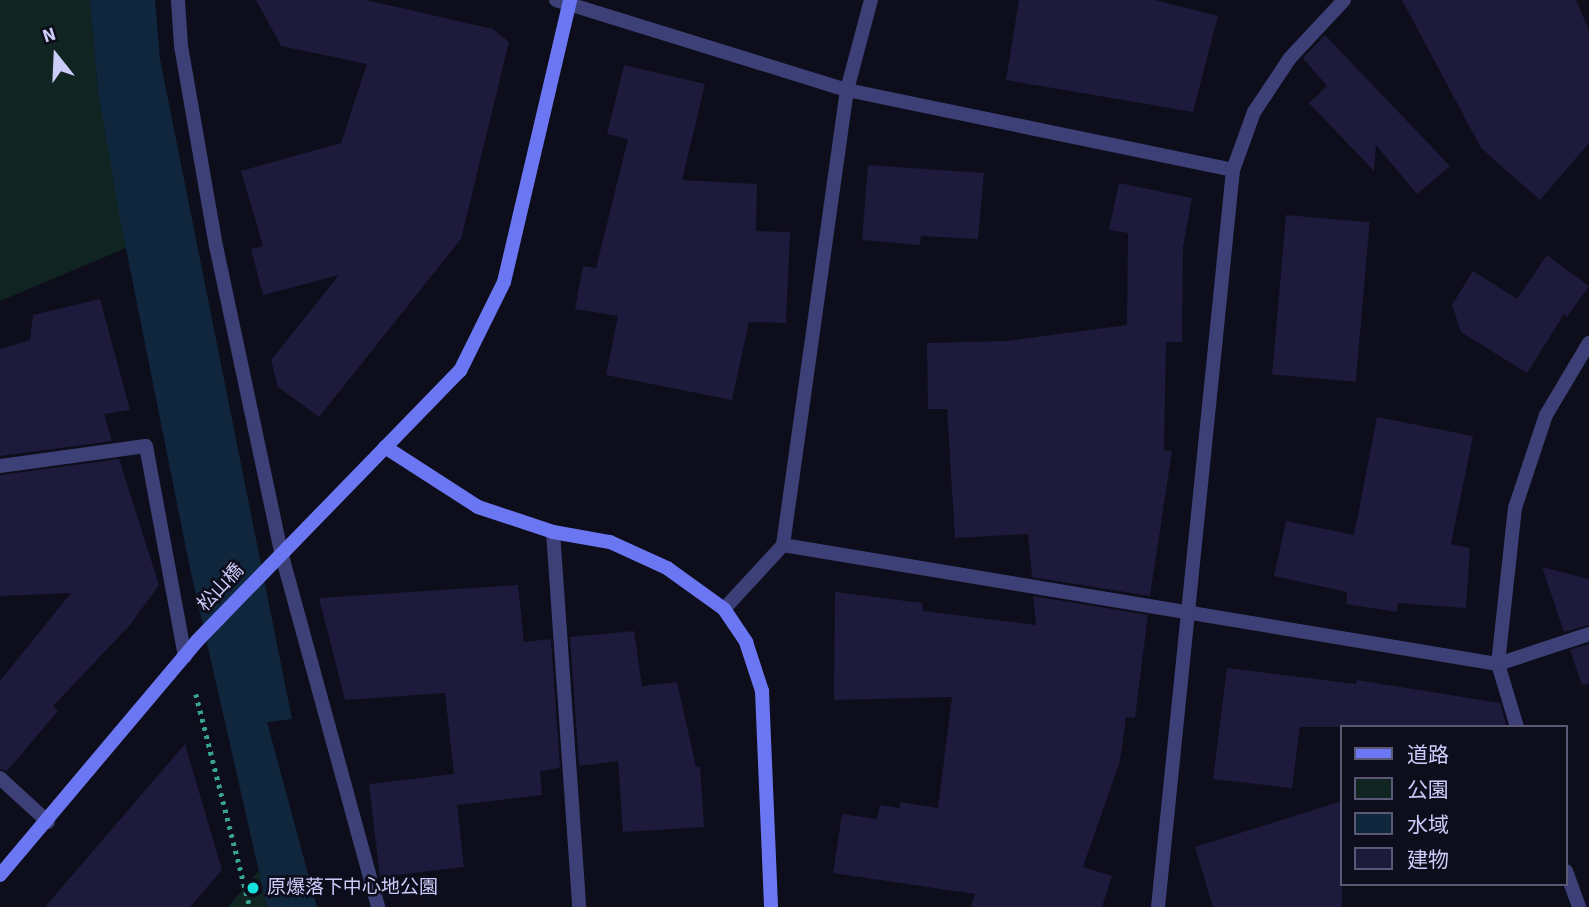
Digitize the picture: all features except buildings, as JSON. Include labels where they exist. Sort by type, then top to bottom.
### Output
[{"type":"street","points":[[178,0],[181,46],[216,246],[277,556],[378,907]]},
{"type":"street","points":[[724,609],[783,545],[847,90],[871,0]]},
{"type":"street","points":[[1158,907],[1192,612],[1233,170],[1254,112],[1290,58],[1344,0]]},
{"type":"street","points":[[565,1],[847,90],[1233,170]]},
{"type":"street","name":"松山橋","points":[[0,875],[48,822],[197,641],[460,371],[504,282],[565,1]]},
{"type":"street","points":[[1516,725],[1498,664],[1508,552],[1528,461],[1564,378],[1589,343]]},
{"type":"street","points":[[0,466],[146,446],[185,656]]},
{"type":"street","points":[[385,447],[478,507],[553,532],[610,542],[667,568],[724,609],[746,642],[762,691],[771,907]]},
{"type":"street","points":[[553,532],[579,907]]},
{"type":"street","points":[[783,545],[1498,664],[1589,634]]},
{"type":"street","points":[[0,778],[48,822]]},
{"type":"street","points":[[1568,877],[1579,907]]},
{"type":"path","points":[[185,656],[250,907]]},
{"type":"green space","points":[[0,0],[90,0],[98,91],[126,248],[0,301]]},
{"type":"green space","name":"原爆落下中心地公園","points":[[259,870],[267,907],[228,907]]},
{"type":"water","points":[[90,0],[155,0],[160,59],[292,719],[267,722],[317,907],[267,907],[189,564],[120,219],[98,91]]},
{"type":"place","name":"原爆落下中心地公園","points":[[253,888]]}]
